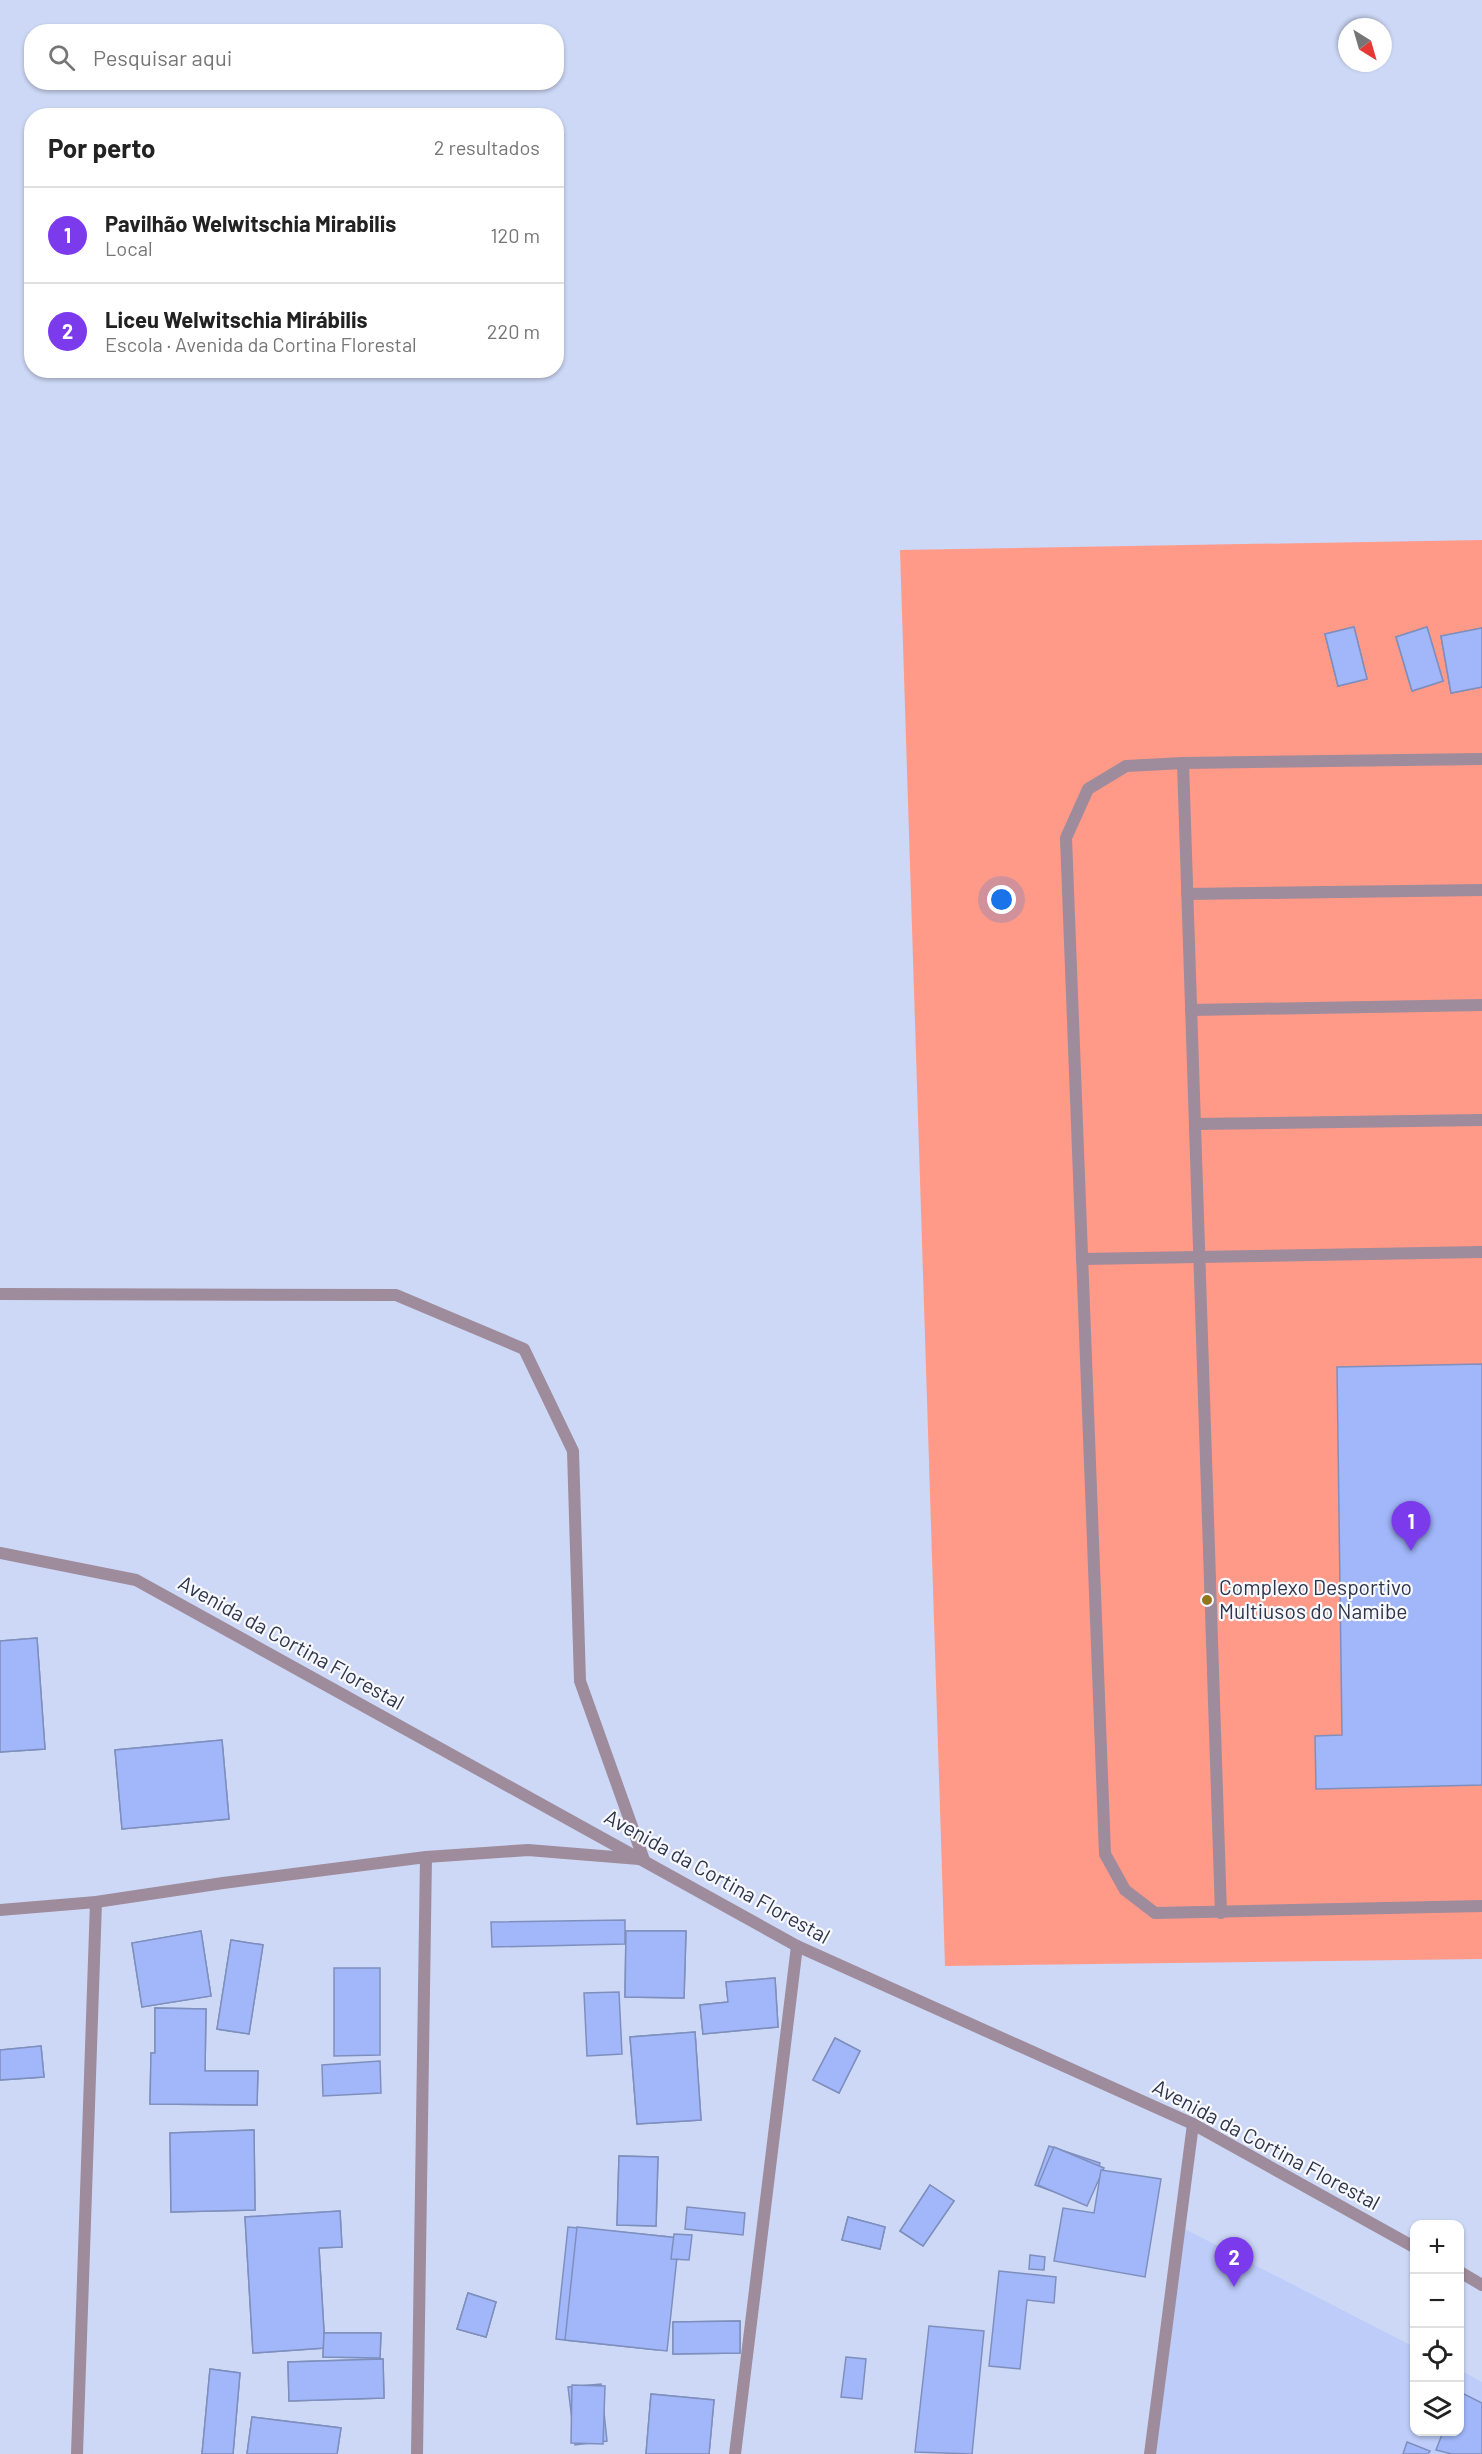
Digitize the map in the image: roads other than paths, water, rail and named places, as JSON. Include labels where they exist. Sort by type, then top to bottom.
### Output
[{"type":"street","points":[[1482,759],[1183,763],[1126,766],[1088,789],[1066,838],[1106,1854],[1125,1890],[1155,1913],[1482,1906]]},
{"type":"street","points":[[1183,763],[1221,1912]]},
{"type":"street","points":[[1187,894],[1482,890]]},
{"type":"street","points":[[1191,1010],[1482,1005]]},
{"type":"street","points":[[1195,1124],[1482,1120]]},
{"type":"street","points":[[1082,1259],[1482,1252]]},
{"type":"street","points":[[0,1294],[396,1295],[524,1348],[573,1451],[580,1681],[644,1860],[528,1850],[426,1857],[96,1902],[0,1910]]},
{"type":"street","name":"Avenida da Cortina Florestal","points":[[0,1554],[136,1580],[797,1946],[1193,2124],[1410,2245]]},
{"type":"street","points":[[417,2454],[426,1857]]},
{"type":"street","points":[[77,2454],[96,1902]]},
{"type":"street","points":[[735,2454],[797,1946]]},
{"type":"street","points":[[1150,2454],[1193,2124]]},
{"type":"street","points":[[1463,2274],[1482,2285]]},
{"type":"place","name":"Pavilhão Welwitschia Mirabilis","points":[[1411,1551]]},
{"type":"place","name":"Complexo Desportivo Multiusos do Namibe","points":[[1207,1600]]},
{"type":"place","name":"Liceu Welwitschia Mirábilis","points":[[1234,2287]]}]
